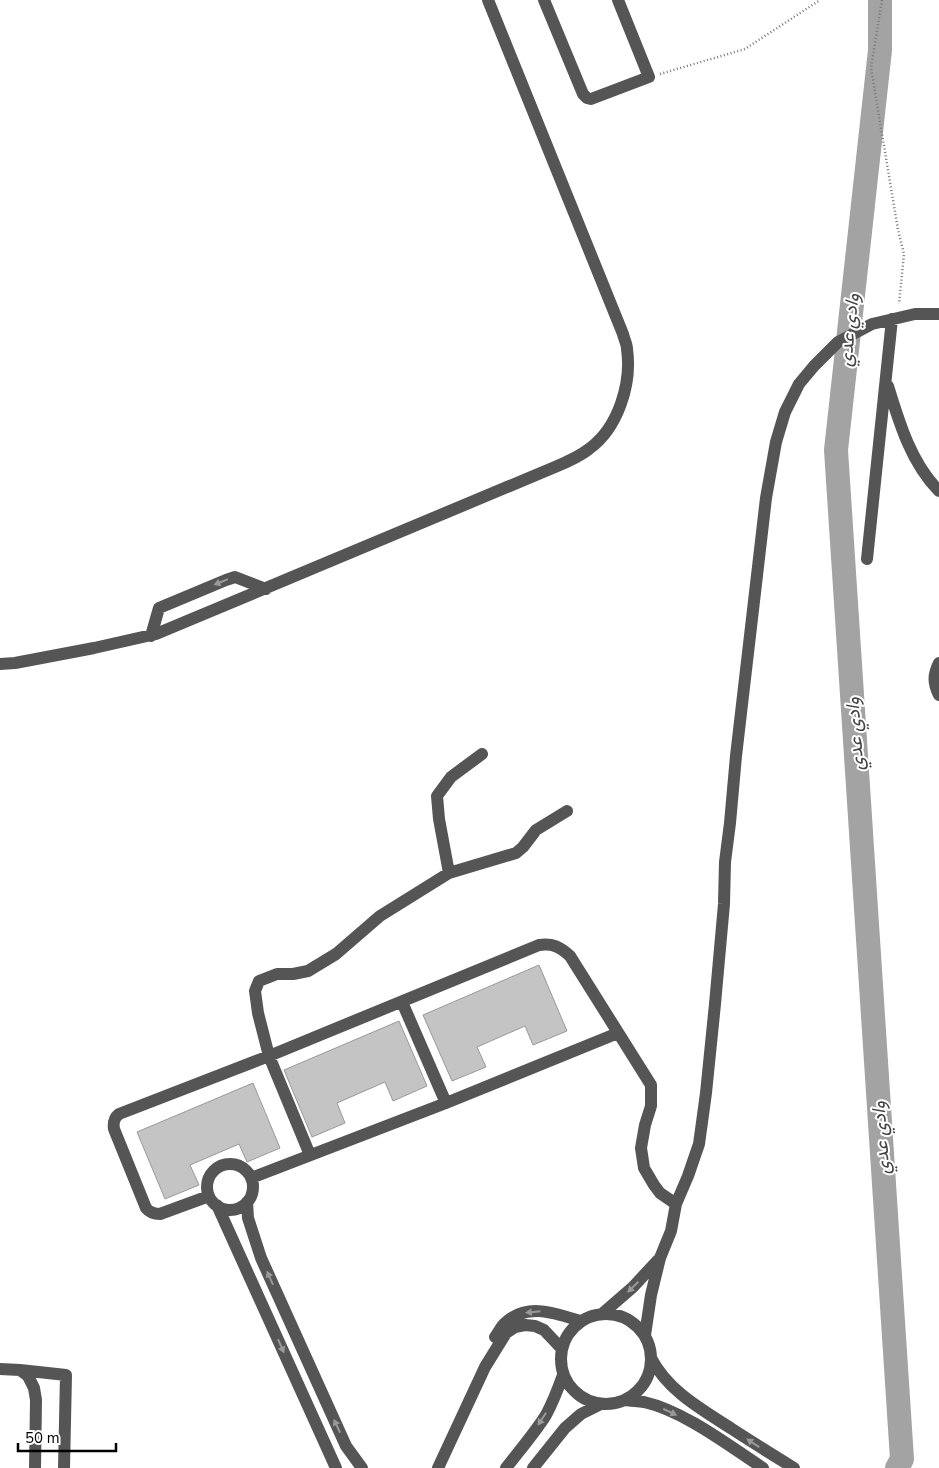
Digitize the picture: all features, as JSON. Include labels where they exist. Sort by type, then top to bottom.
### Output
[{"type":"street","points":[[0,664],[15,663],[151,636],[578,457],[590,449],[610,427],[623,399],[628,367],[627,348],[623,334],[488,0]]},
{"type":"street","points":[[544,0],[583,94],[587,98],[594,98],[649,77],[618,0]]},
{"type":"street","points":[[645,1335],[651,1295],[660,1258],[671,1231],[676,1204],[699,1144],[706,1093],[724,904],[725,862],[736,756],[766,498],[776,442],[785,412],[799,384],[838,342],[872,324],[915,314],[939,314]]},
{"type":"street","points":[[867,559],[886,381],[895,318]]},
{"type":"street","points":[[886,381],[898,419],[919,466],[930,482],[939,490]]},
{"type":"street","points":[[151,636],[159,608],[226,580],[235,577],[266,589]]},
{"type":"street","points":[[939,663],[934,674],[934,685],[939,695]]},
{"type":"street","points":[[449,873],[439,819],[437,796],[452,777],[482,754]]},
{"type":"street","points":[[310,1155],[269,1056],[258,1013],[255,991],[259,981],[277,974],[293,974],[308,971],[336,954],[380,916],[449,873],[516,853],[523,848],[536,830],[567,811]]},
{"type":"street","points":[[247,1202],[236,1209],[230,1210],[213,1201],[160,1214],[149,1211],[146,1208],[114,1129],[114,1120],[119,1114],[269,1056],[539,945],[554,945],[562,948],[570,956],[651,1085],[651,1106],[641,1148],[644,1168],[660,1193],[676,1204]]},
{"type":"street","points":[[402,1002],[446,1103]]},
{"type":"street","points":[[251,1178],[446,1103],[618,1032]]},
{"type":"street","points":[[336,1468],[208,1189],[210,1177],[218,1167],[231,1164],[237,1165],[248,1173],[251,1178],[252,1191],[247,1202],[248,1218],[261,1258],[346,1446],[362,1468]]},
{"type":"street","points":[[603,1313],[633,1287],[660,1258]]},
{"type":"street","points":[[485,1367],[488,1352],[496,1336],[504,1324],[516,1316],[528,1311],[542,1311],[580,1321]]},
{"type":"street","points":[[603,1313],[627,1318],[637,1325],[645,1335],[651,1358],[650,1371],[636,1393],[625,1400],[613,1404],[589,1401],[578,1395],[569,1386],[563,1375],[560,1362],[561,1348],[571,1328],[591,1315],[603,1313]]},
{"type":"street","points":[[438,1468],[485,1367],[506,1333],[514,1327],[535,1326],[544,1330],[561,1348]]},
{"type":"street","points":[[651,1358],[658,1371],[673,1388],[695,1406],[794,1468]]},
{"type":"street","points":[[0,1369],[66,1375],[64,1468]]},
{"type":"street","points":[[20,1370],[28,1376],[34,1388],[36,1400],[35,1468]]},
{"type":"street","points":[[506,1468],[546,1414],[556,1395],[563,1375]]},
{"type":"street","points":[[625,1400],[643,1402],[667,1410],[711,1434],[762,1468]]},
{"type":"street","points":[[533,1468],[565,1428],[582,1414],[601,1404]]},
{"type":"path","points":[[649,77],[745,49],[820,0]]},
{"type":"path","points":[[882,0],[871,68],[898,230],[904,254],[895,318]]},
{"type":"building","points":[[539,965],[567,1031],[533,1045],[525,1026],[477,1047],[486,1067],[452,1081],[423,1015]]},
{"type":"building","points":[[399,1021],[427,1086],[393,1101],[385,1082],[337,1103],[345,1123],[312,1137],[284,1070]]},
{"type":"building","points":[[253,1083],[280,1148],[247,1162],[239,1144],[190,1165],[199,1185],[165,1199],[137,1132]]},
{"type":"waterway","name":"وادي عدي","points":[[880,0],[880,50],[836,450],[902,1459],[897,1468]]}]
